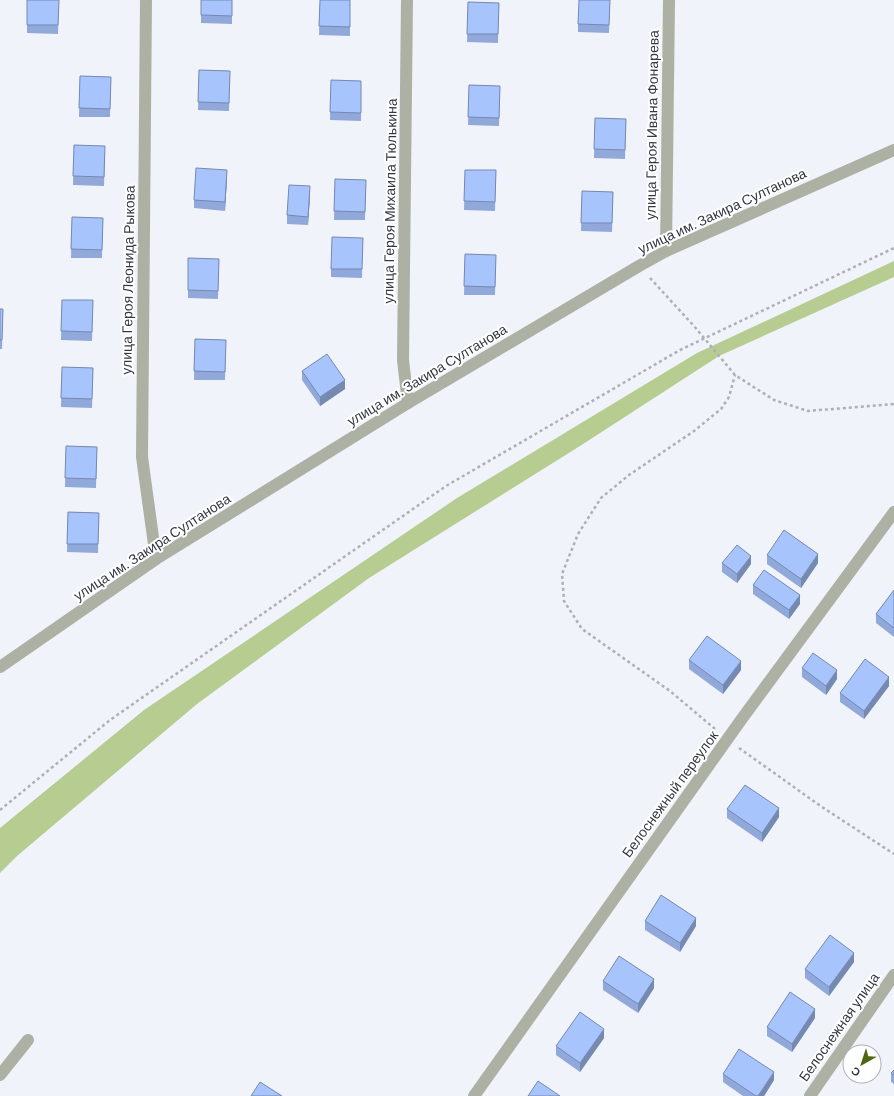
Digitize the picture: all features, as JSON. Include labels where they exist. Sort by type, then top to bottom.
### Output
[{"type":"street","name":"улица Героя Леонида Рыкова","points":[[146,0],[142,456],[156,559]]},
{"type":"street","name":"улица Героя Михаила Тюлькина","points":[[407,0],[403,360],[408,403]]},
{"type":"street","name":"улица Героя Ивана Фонарева","points":[[666,250],[669,0]]},
{"type":"street","name":"улица им. Закира Султанова","points":[[0,667],[156,559],[408,403],[666,250],[894,150]]},
{"type":"street","name":"Белоснежный переулок","points":[[474,1096],[727,739],[894,512]]},
{"type":"street","name":"Белоснежная улица","points":[[810,1096],[894,975]]},
{"type":"street","points":[[0,1075],[28,1040]]},
{"type":"path","points":[[0,810],[110,720],[446,486],[680,350],[894,248]]},
{"type":"path","points":[[639,266],[735,375],[774,400],[808,411],[894,404]]},
{"type":"path","points":[[735,375],[729,397],[721,409],[694,431],[629,475],[601,498],[578,534],[562,574],[564,601],[582,628],[670,691],[727,739],[822,807],[894,854]]},
{"type":"green space","points":[[894,261],[894,277],[719,356],[580,446],[369,578],[197,704],[17,856],[0,873],[0,828],[144,710],[457,498],[697,353]]},
{"type":"building","points":[[27,0],[59,0],[58,25],[27,25]]},
{"type":"building","points":[[201,0],[232,0],[232,16],[201,15]]},
{"type":"building","points":[[320,0],[350,0],[350,27],[319,26]]},
{"type":"building","points":[[579,0],[610,0],[609,25],[578,24]]},
{"type":"building","points":[[468,2],[499,3],[498,34],[467,34]]},
{"type":"building","points":[[199,70],[230,71],[229,103],[198,102]]},
{"type":"building","points":[[80,76],[111,77],[110,109],[79,108]]},
{"type":"building","points":[[331,80],[361,81],[361,113],[330,112]]},
{"type":"building","points":[[469,85],[500,86],[499,118],[468,117]]},
{"type":"building","points":[[595,118],[626,119],[625,150],[594,149]]},
{"type":"building","points":[[74,145],[105,146],[104,177],[73,176]]},
{"type":"building","points":[[196,168],[227,170],[225,202],[194,200]]},
{"type":"building","points":[[465,170],[496,170],[495,202],[464,201]]},
{"type":"building","points":[[335,179],[366,180],[365,212],[334,211]]},
{"type":"building","points":[[289,185],[310,186],[308,217],[287,215]]},
{"type":"building","points":[[582,191],[613,192],[612,223],[581,223]]},
{"type":"building","points":[[72,217],[103,218],[102,250],[71,249]]},
{"type":"building","points":[[332,237],[363,238],[362,269],[331,269]]},
{"type":"building","points":[[465,254],[496,255],[495,287],[464,286]]},
{"type":"building","points":[[188,258],[219,259],[218,291],[188,290]]},
{"type":"building","points":[[62,300],[93,300],[92,332],[61,331]]},
{"type":"building","points":[[0,309],[3,309],[2,340],[0,340]]},
{"type":"building","points":[[195,339],[226,340],[225,372],[194,371]]},
{"type":"building","points":[[327,354],[345,380],[320,397],[302,371]]},
{"type":"building","points":[[62,367],[93,368],[92,399],[61,398]]},
{"type":"building","points":[[66,446],[97,447],[96,479],[65,478]]},
{"type":"building","points":[[68,512],[99,513],[98,544],[67,544]]},
{"type":"building","points":[[784,530],[818,554],[801,579],[767,555]]},
{"type":"building","points":[[737,545],[751,556],[737,574],[722,563]]},
{"type":"building","points":[[764,570],[800,595],[789,610],[753,585]]},
{"type":"building","points":[[894,590],[894,628],[876,614]]},
{"type":"building","points":[[707,636],[741,661],[723,685],[689,660]]},
{"type":"building","points":[[813,653],[837,670],[826,686],[802,668]]},
{"type":"building","points":[[865,659],[889,677],[864,711],[840,693]]},
{"type":"building","points":[[745,785],[779,808],[762,833],[727,809]]},
{"type":"building","points":[[661,895],[696,918],[680,943],[645,921]]},
{"type":"building","points":[[830,935],[854,953],[829,987],[805,969]]},
{"type":"building","points":[[619,956],[654,979],[638,1004],[603,981]]},
{"type":"building","points":[[790,992],[815,1009],[792,1044],[767,1027]]},
{"type":"building","points":[[580,1012],[604,1029],[580,1063],[556,1046]]},
{"type":"building","points":[[739,1049],[774,1072],[758,1096],[723,1074]]},
{"type":"building","points":[[538,1081],[560,1096],[528,1096]]},
{"type":"building","points":[[260,1082],[282,1096],[251,1096]]}]
